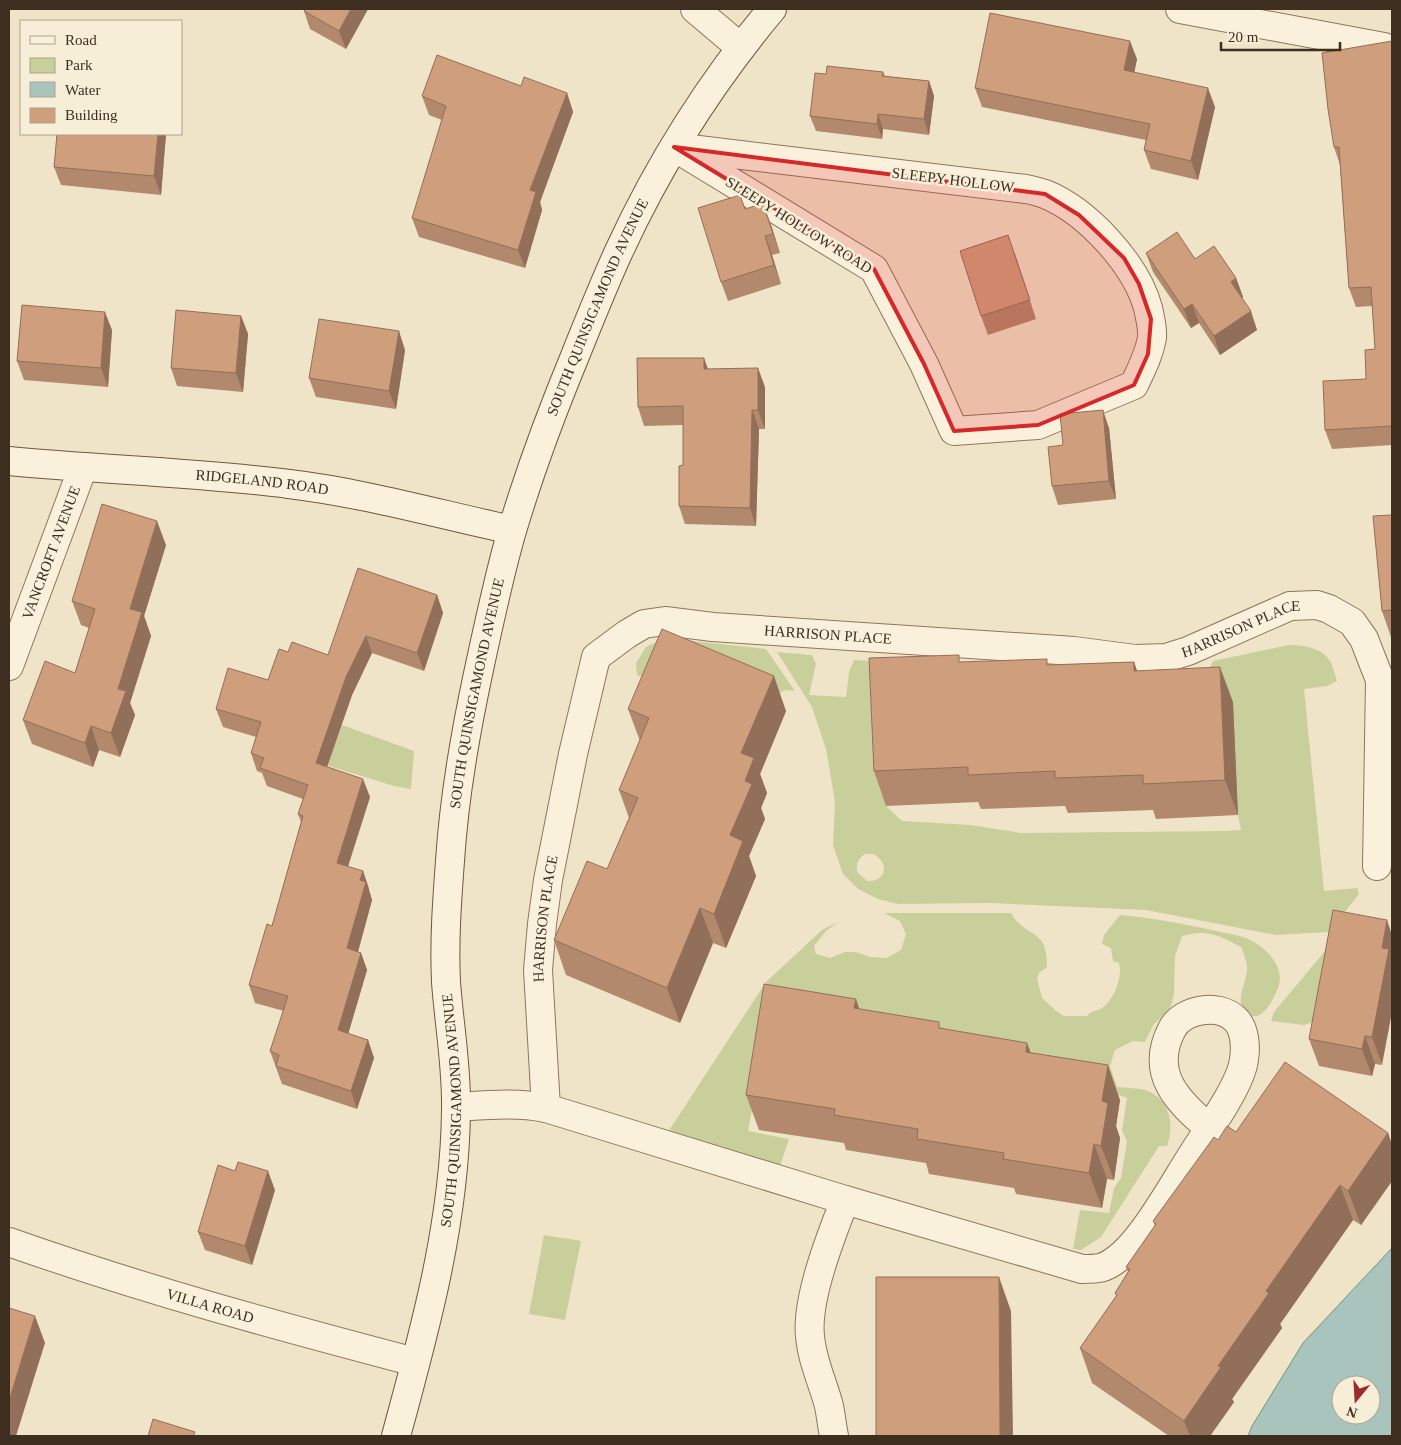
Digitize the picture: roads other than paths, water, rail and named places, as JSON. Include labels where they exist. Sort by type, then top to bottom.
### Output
[{"type":"street","points":[[695,9],[740,47]]},
{"type":"street","name":"SOUTH QUINSIGAMOND AVENUE","points":[[396,1436],[437,1274],[445,1230],[455,1148],[456,1107],[455,1069],[446,977],[450,857],[463,751],[471,705],[490,615],[512,530],[531,469],[553,409],[629,230],[674,147],[706,96],[740,47],[772,9]]},
{"type":"street","points":[[1180,9],[1384,48]]},
{"type":"street","name":"SLEEPY HOLLOW","points":[[674,147],[1026,188],[1045,194],[1079,216],[1103,236],[1124,258],[1139,284],[1146,301],[1151,319],[1152,337]]},
{"type":"street","name":"SLEEPY HOLLOW ROAD","points":[[674,147],[874,269],[924,364],[954,431],[1038,425],[1134,385],[1148,354],[1152,337]]},
{"type":"street","name":"RIDGELAND ROAD","points":[[9,461],[290,484],[364,497],[512,530]]},
{"type":"street","name":"VANCROFT AVENUE","points":[[9,666],[83,467]]},
{"type":"street","name":"HARRISON PLACE","points":[[546,1108],[538,970],[542,919],[548,880],[569,773],[596,658],[627,634],[644,624],[665,621],[713,627],[1074,651],[1135,659],[1166,658],[1188,651],[1290,606],[1317,605],[1329,609],[1352,622],[1364,639],[1380,680],[1376,866]]},
{"type":"street","points":[[456,1107],[528,1104],[546,1108],[845,1200],[1082,1268],[1102,1269],[1119,1258],[1147,1225],[1209,1128]]},
{"type":"street","points":[[834,1436],[829,1407],[813,1359],[809,1334],[816,1288],[829,1242],[845,1200]]},
{"type":"street","name":"VILLA ROAD","points":[[9,1242],[62,1261],[186,1299],[415,1362]]},
{"type":"water","points":[[1392,1248],[1392,1436],[1248,1436],[1252,1426],[1303,1343]]}]
